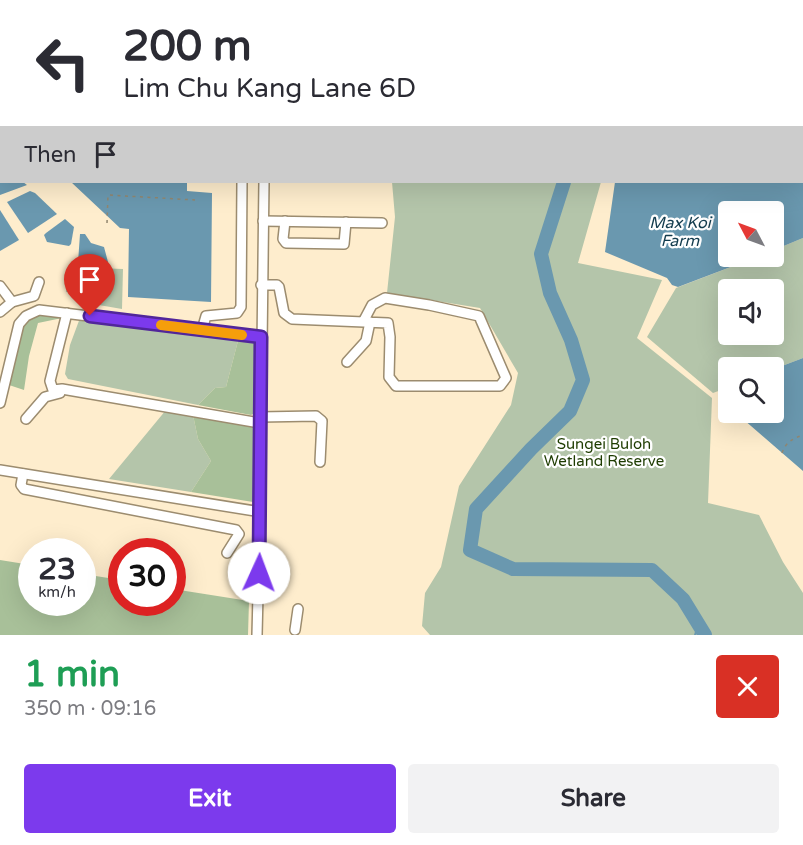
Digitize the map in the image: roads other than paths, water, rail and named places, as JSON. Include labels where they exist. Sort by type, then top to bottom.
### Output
[{"type":"street","points":[[202,330],[206,316],[237,313],[242,307],[242,183]]},
{"type":"street","points":[[257,635],[261,512],[261,285],[264,183]]},
{"type":"street","points":[[263,221],[382,223]]},
{"type":"street","points":[[285,221],[283,239],[286,243],[344,244],[346,222]]},
{"type":"street","points":[[0,312],[12,302],[34,296],[39,282]]},
{"type":"street","points":[[261,285],[279,287],[282,309],[292,319],[367,322],[388,323],[389,377],[396,386],[500,386],[506,378],[479,316],[385,298],[372,305],[367,322],[366,341],[347,362]]},
{"type":"street","points":[[0,286],[12,302]]},
{"type":"street","points":[[30,298],[39,310]]},
{"type":"street","points":[[0,403],[19,324],[26,316],[39,310],[261,337]]},
{"type":"street","points":[[68,313],[50,381],[53,390],[260,420],[320,417],[322,421],[320,462]]},
{"type":"street","points":[[26,419],[45,397],[68,391]]},
{"type":"street","points":[[0,470],[261,512]]},
{"type":"street","points":[[23,474],[21,485],[24,489],[236,530],[239,534],[227,553]]},
{"type":"street","points":[[295,630],[298,609]]},
{"type":"water","points":[[0,183],[27,185],[0,195]]},
{"type":"water","points":[[72,183],[187,183],[187,191],[212,193],[211,302],[128,297],[129,229],[120,228]]},
{"type":"water","name":"Max Koi Farm","points":[[615,183],[803,183],[803,238],[784,246],[784,201],[718,201],[718,267],[731,267],[678,287],[672,285],[667,278],[605,252]]},
{"type":"water","points":[[30,191],[57,214],[28,233],[7,202]]},
{"type":"water","points":[[0,210],[19,240],[0,251]]},
{"type":"water","points":[[65,219],[74,227],[71,244],[69,246],[47,242],[44,235]]},
{"type":"water","points":[[80,234],[85,234],[91,243],[104,247],[108,262],[105,265],[78,263]]},
{"type":"water","points":[[803,358],[803,471],[748,423],[784,423],[784,365]]},
{"type":"waterway","points":[[564,183],[541,254],[550,293],[571,340],[583,380],[570,411],[531,449],[476,509],[470,550],[513,569],[652,570],[683,599],[705,635]]},
{"type":"waterway","points":[[695,635],[698,625]]},
{"type":"park label","name":"Sungei Buloh Wetland Reserve","points":[[604,452]]}]
